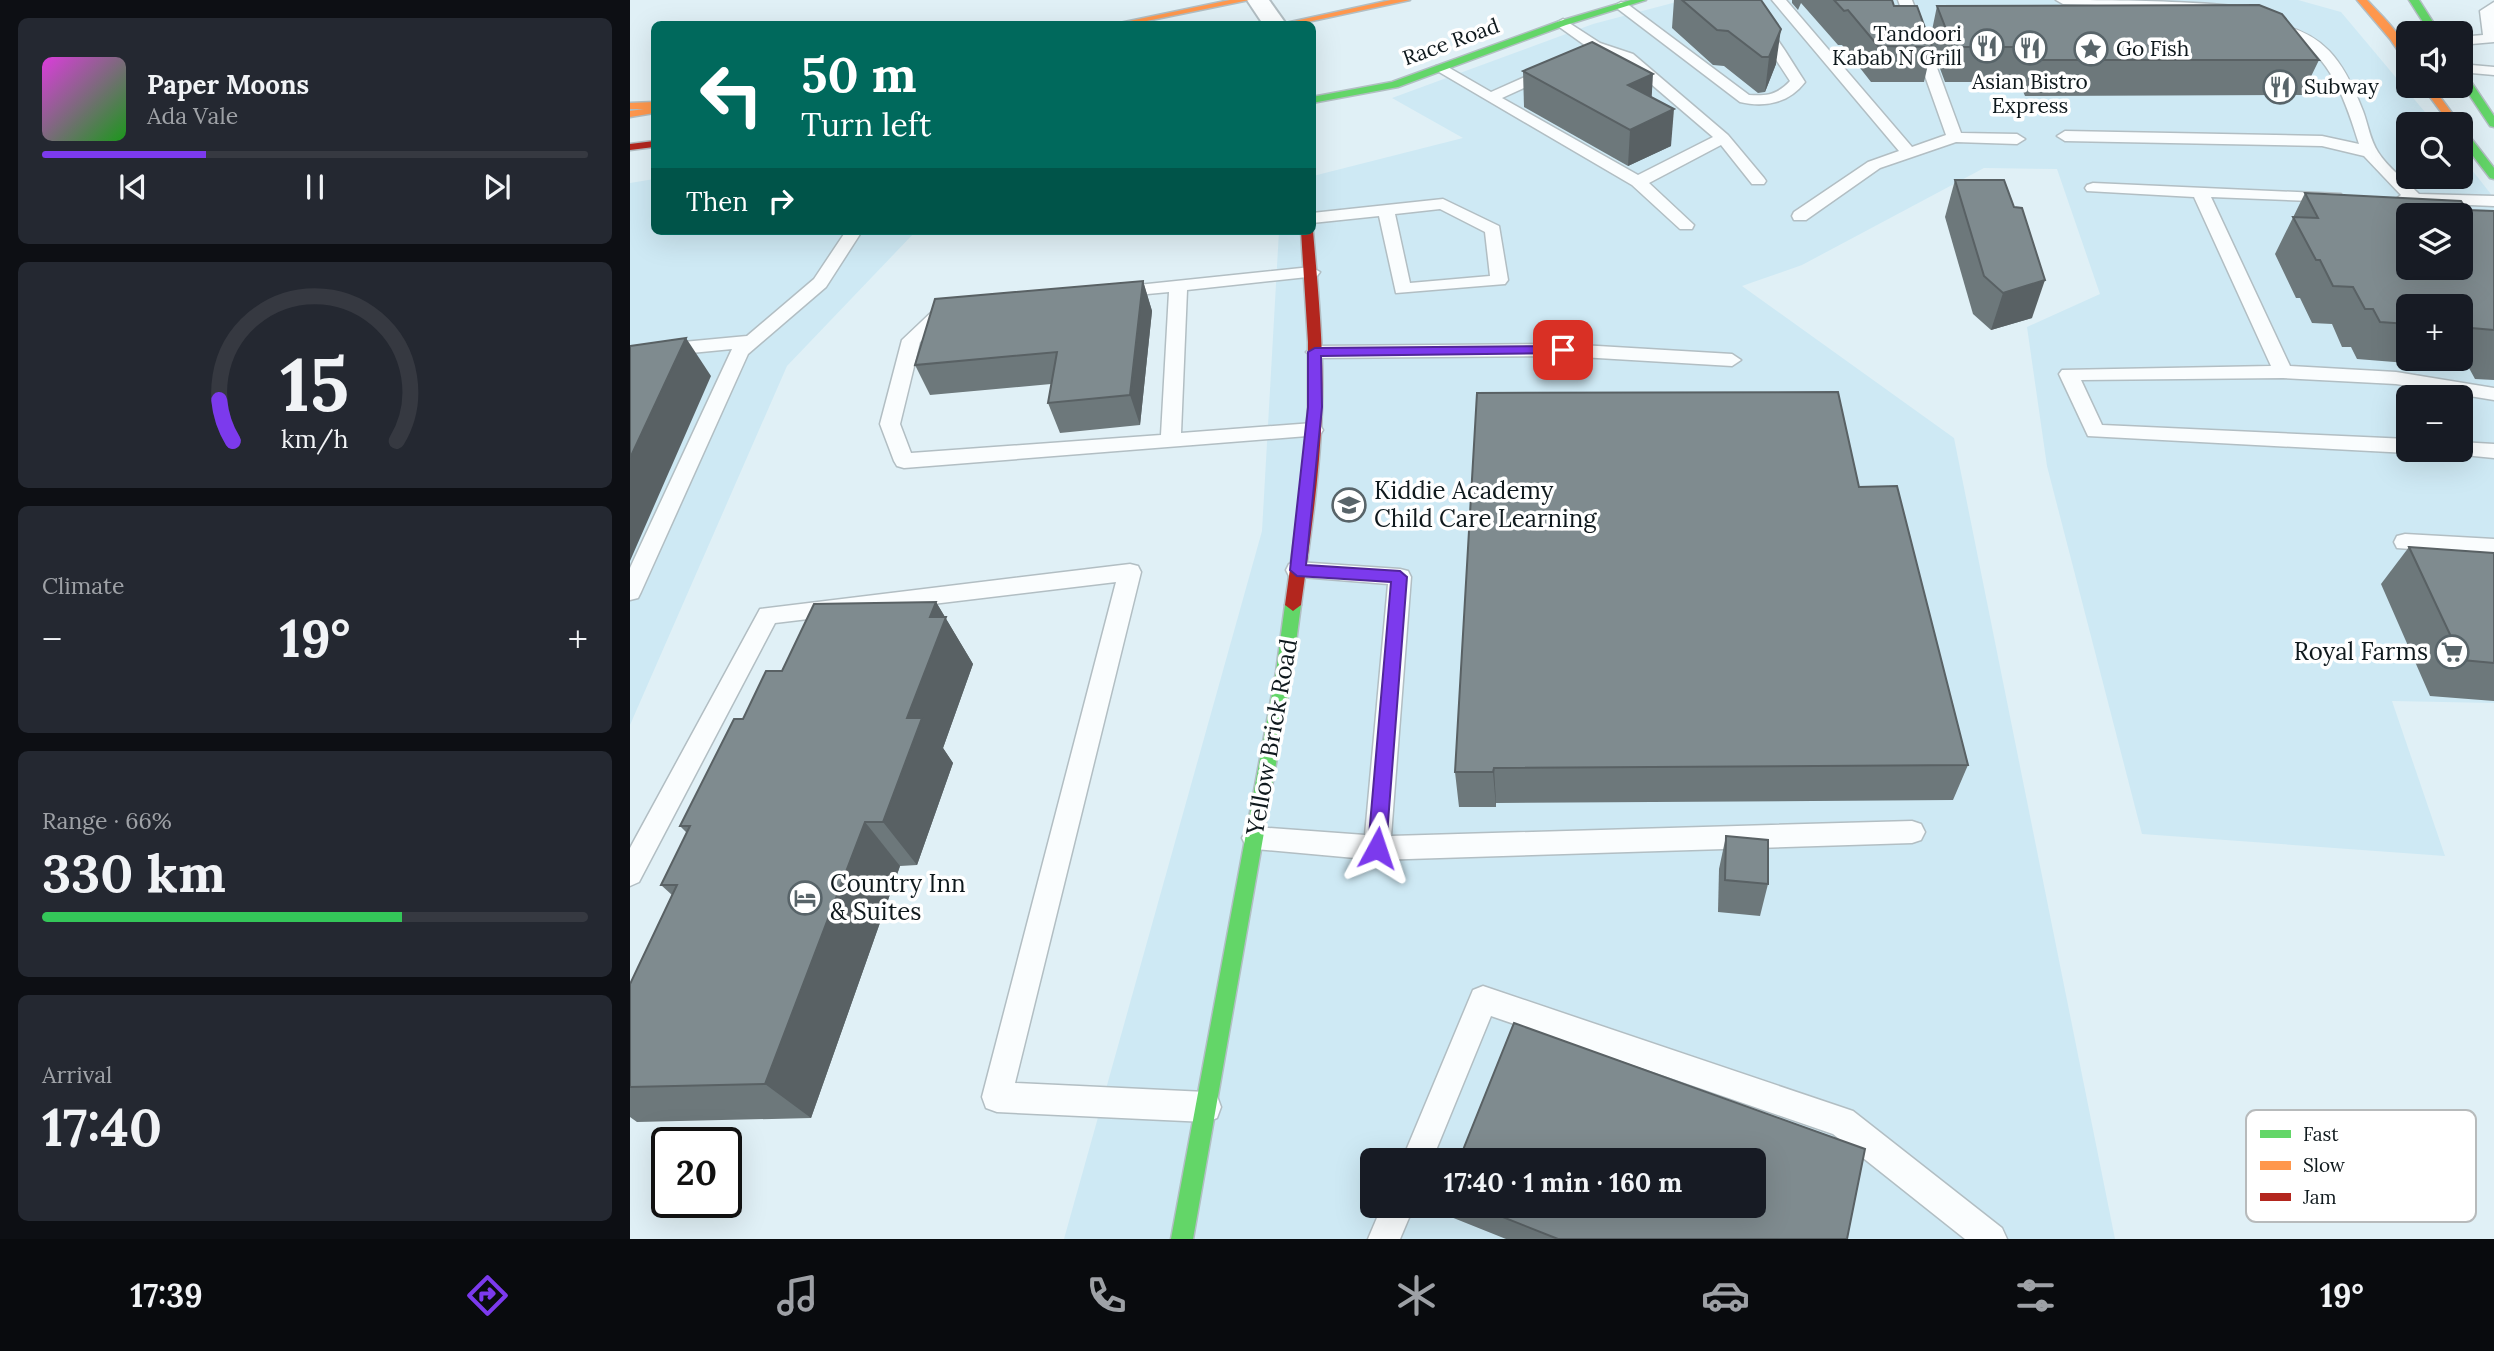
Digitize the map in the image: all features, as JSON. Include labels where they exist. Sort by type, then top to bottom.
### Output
[{"type":"main road","points":[[1136,21],[1244,0]]},
{"type":"main road","points":[[1301,21],[1405,0]]},
{"type":"main road","name":"Race Road","points":[[1316,99],[1394,85],[1563,23],[1641,0]]},
{"type":"main road","points":[[2414,0],[2427,21]]},
{"type":"main road","points":[[2434,0],[2434,21]]},
{"type":"main road","points":[[2362,1],[2396,40]]},
{"type":"main road","points":[[2473,91],[2494,124]]},
{"type":"main road","points":[[630,107],[651,108]]},
{"type":"main road","points":[[630,114],[651,109]]},
{"type":"main road","points":[[630,147],[651,144]]},
{"type":"main road","points":[[2473,148],[2494,176]]},
{"type":"main road","name":"Yellow Brick Road","points":[[1182,1239],[1284,672],[1297,570],[1313,430],[1315,352],[1307,235]]},
{"type":"street","points":[[1258,0],[1272,21]]},
{"type":"lane","points":[[1620,6],[1745,99],[1768,101],[1784,97],[1798,82],[1763,30],[1743,12],[1712,0]]},
{"type":"lane","points":[[1779,0],[1909,153]]},
{"type":"lane","points":[[1905,0],[1955,137]]},
{"type":"lane","points":[[2063,0],[2224,2],[2259,9],[2320,47],[2350,93],[2370,153],[2414,199]]},
{"type":"lane","points":[[2473,40],[2490,39],[2487,11],[2494,6]]},
{"type":"lane","points":[[1563,23],[1595,46],[1628,57],[1723,138],[1758,181]]},
{"type":"lane","points":[[2246,26],[2287,26]]},
{"type":"lane","points":[[1491,97],[1579,59],[1595,46]]},
{"type":"lane","points":[[1441,69],[1638,182],[1686,225]]},
{"type":"lane","points":[[2473,71],[2494,71]]},
{"type":"lane","points":[[2065,136],[2322,141],[2351,146],[2370,153]]},
{"type":"lane","points":[[1800,216],[1874,165],[1955,137],[2017,139]]},
{"type":"lane","points":[[1638,182],[1723,138]]},
{"type":"lane","points":[[2093,188],[2348,197]]},
{"type":"lane","points":[[2200,192],[2283,372]]},
{"type":"lane","points":[[2388,198],[2494,201]]},
{"type":"lane","points":[[1316,218],[1386,210],[1443,204],[1493,230],[1499,280],[1402,289],[1386,210]]},
{"type":"lane","points":[[630,592],[740,351],[820,283],[850,235]]},
{"type":"lane","points":[[1096,293],[1311,272]]},
{"type":"lane","points":[[1171,441],[1178,285]]},
{"type":"lane","points":[[973,306],[945,309],[911,340],[890,425],[904,461],[1313,430]]},
{"type":"lane","points":[[630,353],[752,341]]},
{"type":"lane","points":[[1315,352],[1563,350],[1732,360]]},
{"type":"lane","points":[[2396,445],[2095,431],[2069,374],[2283,372],[2396,378],[2494,394]]},
{"type":"lane","points":[[2473,450],[2494,451]]},
{"type":"lane","points":[[2405,542],[2494,547]]},
{"type":"lane","points":[[1297,570],[1400,577],[1377,848]]},
{"type":"lane","points":[[630,874],[768,615],[1130,572],[997,1097],[1206,1107]]},
{"type":"lane","points":[[1255,838],[1377,848],[1912,832]]},
{"type":"lane","points":[[1422,1148],[1483,1000],[1842,1122],[1991,1239]]},
{"type":"lane","points":[[1384,1239],[1393,1218]]},
{"type":"shaded area","points":[[1684,0],[2298,0],[2341,12],[2396,78],[2396,98],[2413,98],[2425,112],[2396,112],[2396,189],[2473,189],[2473,171],[2494,198],[2494,703],[2392,701],[2445,856],[2142,834],[2047,466],[2027,327],[2100,294],[2057,169],[1984,168],[1802,265],[1742,286],[1954,438],[2115,1239],[1064,1239],[1262,531],[1279,235],[1316,235],[1316,175],[1463,138],[1392,98],[1593,24]]},
{"type":"shaded area","points":[[651,180],[651,235],[912,235],[787,366],[630,725],[630,183]]},
{"type":"building","points":[[1682,0],[1761,0],[1781,29],[1769,57],[1762,57],[1728,31],[1717,30]]},
{"type":"building","points":[[1834,0],[1892,0],[1894,6],[1917,6],[1932,47],[1878,46],[1848,10],[1844,11]]},
{"type":"building","points":[[2259,5],[2282,14],[2319,60],[2035,60],[2029,47],[1953,47],[1937,6]]},
{"type":"building","points":[[1592,42],[1653,74],[1628,85],[1674,109],[1630,130],[1523,71]]},
{"type":"building","points":[[1955,180],[2004,180],[2014,207],[2022,208],[2045,280],[2003,293],[1984,276]]},
{"type":"building","points":[[2305,193],[2461,201],[2462,203],[2396,203],[2396,280],[2473,280],[2473,210],[2494,211],[2494,330],[2473,328],[2473,294],[2396,294],[2396,323],[2380,322],[2373,309],[2365,309],[2353,287],[2333,286],[2293,217],[2318,218]]},
{"type":"building","points":[[1143,281],[1130,395],[1048,403],[1057,352],[915,365],[935,299]]},
{"type":"building","points":[[686,338],[630,458],[630,346]]},
{"type":"building","points":[[1838,392],[1859,487],[1897,486],[1968,765],[1494,768],[1493,772],[1455,772],[1477,393]]},
{"type":"building","points":[[2409,547],[2494,553],[2494,663],[2462,660]]},
{"type":"building","name":"Country Inn & Suites","points":[[936,602],[930,617],[946,617],[907,718],[922,718],[883,822],[865,822],[765,1084],[630,1087],[630,984],[677,885],[661,885],[690,826],[680,826],[734,719],[743,719],[766,671],[782,671],[814,604]]},
{"type":"building","points":[[1726,836],[1768,840],[1768,884],[1725,880]]},
{"type":"building","points":[[1514,1023],[1865,1149],[1847,1239],[1558,1239],[1505,1218],[1766,1218],[1766,1148],[1464,1148]]},
{"type":"traffic: fast","points":[[1316,99],[1394,85],[1563,23],[1641,0]]},
{"type":"traffic: fast","points":[[2414,0],[2427,21]]},
{"type":"traffic: fast","points":[[2473,92],[2494,124]]},
{"type":"traffic: fast","points":[[2473,148],[2494,176]]},
{"type":"traffic: fast","points":[[1182,1239],[1284,672],[1293,605]]},
{"type":"traffic: slow","points":[[1136,21],[1244,0]]},
{"type":"traffic: slow","points":[[1301,21],[1405,0]]},
{"type":"traffic: slow","points":[[2362,0],[2396,40]]},
{"type":"traffic: slow","points":[[2436,98],[2446,112]]},
{"type":"traffic: slow","points":[[630,106],[651,105]]},
{"type":"traffic: slow","points":[[630,114],[651,110]]},
{"type":"traffic: jam","points":[[630,147],[651,144]]},
{"type":"traffic: jam","points":[[1293,605],[1309,482],[1315,408],[1315,342],[1307,235]]},
{"type":"place","name":"Tandoori Kabab N Grill","points":[[1987,46]]},
{"type":"place","name":"Asian Bistro Express","points":[[2030,48]]},
{"type":"place","name":"Go Fish","points":[[2091,49]]},
{"type":"place","name":"Subway","points":[[2280,87]]},
{"type":"place","name":"Kiddie Academy Child Care Learning","points":[[1349,505]]},
{"type":"place","name":"Royal Farms","points":[[2452,652]]},
{"type":"place","name":"Country Inn & Suites","points":[[805,898]]},
{"type":"route","points":[[1377,848],[1400,577],[1297,570],[1315,407],[1315,352],[1563,350]]}]
